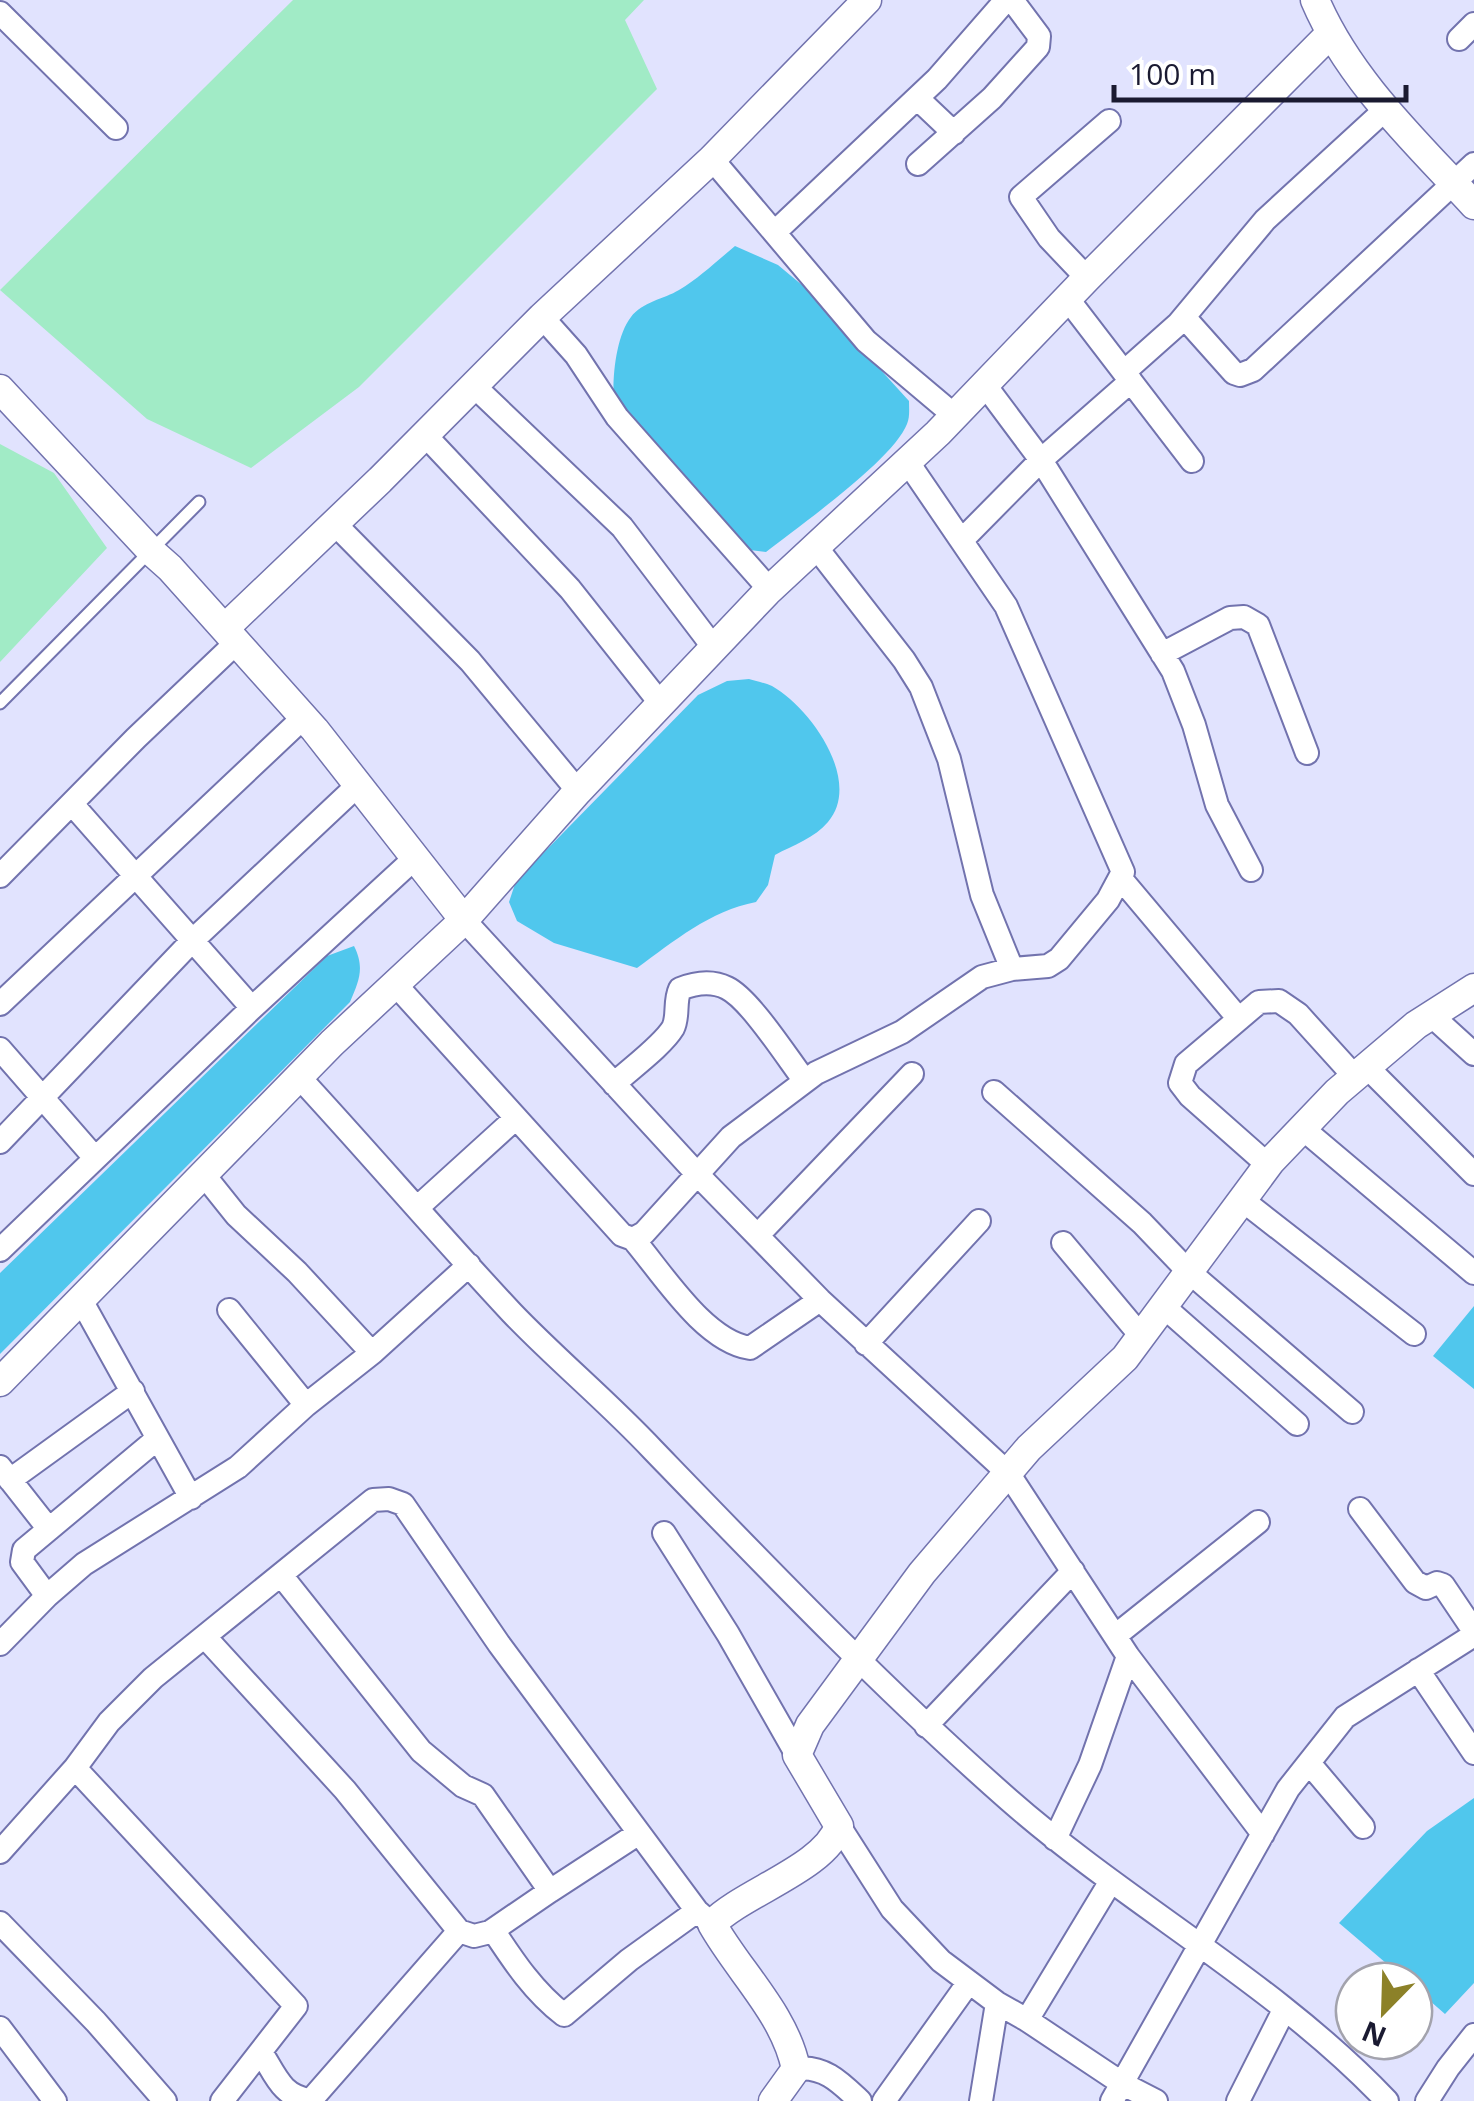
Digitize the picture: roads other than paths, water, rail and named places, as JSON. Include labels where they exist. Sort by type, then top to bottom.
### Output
[{"type":"street","points":[[0,876],[72,804],[333,522],[542,317],[712,159],[867,0]]},
{"type":"street","points":[[775,232],[953,63],[1009,0],[1040,42],[1006,84],[918,164]]},
{"type":"street","points":[[1316,0],[1330,34],[1387,108],[1463,173],[1474,205]]},
{"type":"street","points":[[0,13],[116,128]]},
{"type":"street","points":[[0,1382],[299,1077],[464,920],[578,791],[770,590],[955,416],[1330,34]]},
{"type":"street","points":[[917,98],[954,133]]},
{"type":"street","points":[[962,540],[1127,377],[1266,220],[1387,108]]},
{"type":"street","points":[[1087,278],[1050,238],[1021,198],[1109,120]]},
{"type":"street","points":[[712,159],[866,341],[955,416]]},
{"type":"street","points":[[1184,316],[1234,373],[1253,370],[1463,173]]},
{"type":"street","points":[[1067,298],[1192,460]]},
{"type":"street","points":[[542,317],[576,355],[617,417],[770,590]]},
{"type":"street","points":[[984,385],[1041,460],[1173,672],[1194,725],[1217,805],[1250,870]]},
{"type":"street","points":[[474,386],[622,527],[714,648]]},
{"type":"street","points":[[0,389],[170,568],[304,717],[464,920],[698,1175],[820,1300],[1008,1473],[1122,1646],[1263,1834]]},
{"type":"street","points":[[425,435],[570,589],[662,704]]},
{"type":"street","points":[[907,461],[1006,606],[1119,863],[1122,880],[1239,1019]]},
{"type":"street","points":[[333,522],[470,660],[578,791]]},
{"type":"street","points":[[816,546],[922,687],[949,758],[982,895],[1012,969]]},
{"type":"street","points":[[1162,654],[1230,618],[1244,617],[1258,625],[1307,753]]},
{"type":"street","points":[[0,1004],[304,717]]},
{"type":"street","points":[[0,1142],[192,941],[358,785]]},
{"type":"street","points":[[72,804],[252,1008]]},
{"type":"street","points":[[0,1250],[252,1008],[416,858]]},
{"type":"street","points":[[633,1239],[644,1233],[730,1137],[805,1081],[902,1032],[982,977],[1048,966],[1059,958],[1122,880]]},
{"type":"street","points":[[614,1084],[673,1028],[680,989],[697,982],[725,986],[740,997],[805,1081]]},
{"type":"street","points":[[395,984],[622,1235],[633,1239],[709,1329],[731,1345],[750,1348],[820,1300]]},
{"type":"street","points":[[797,1754],[810,1724],[922,1572],[1030,1448],[1125,1358],[1268,1165],[1361,1072],[1431,1015],[1474,988]]},
{"type":"street","points":[[1268,1165],[1180,1083],[1186,1064],[1259,1002],[1279,1001],[1474,1174]]},
{"type":"street","points":[[1431,1015],[1474,1054]]},
{"type":"street","points":[[0,1049],[95,1158]]},
{"type":"street","points":[[758,1234],[912,1074]]},
{"type":"street","points":[[299,1077],[515,1316],[600,1395],[926,1726],[1056,1839],[1284,2010],[1359,2071],[1388,2101]]},
{"type":"street","points":[[994,1092],[1142,1223],[1188,1271],[1352,1412]]},
{"type":"street","points":[[418,1207],[516,1118]]},
{"type":"street","points":[[1302,1128],[1474,1273]]},
{"type":"street","points":[[204,1174],[236,1215],[372,1353]]},
{"type":"street","points":[[1242,1200],[1414,1334]]},
{"type":"street","points":[[866,1344],[978,1222]]},
{"type":"street","points":[[1062,1243],[1141,1336]]},
{"type":"street","points":[[0,1644],[84,1564],[238,1467],[469,1265]]},
{"type":"street","points":[[80,1300],[191,1498]]},
{"type":"street","points":[[1163,1306],[1297,1424]]},
{"type":"street","points":[[229,1310],[306,1405]]},
{"type":"street","points":[[48,1528],[5,1474],[132,1391]]},
{"type":"street","points":[[47,1596],[22,1562],[21,1556],[30,1543],[157,1439]]},
{"type":"street","points":[[0,1852],[75,1768],[109,1722],[153,1678],[372,1500],[389,1499],[402,1504],[499,1644],[705,1917],[774,2016],[792,2049],[796,2069]]},
{"type":"street","points":[[1117,2093],[1288,1789],[1345,1717],[1474,1632],[1443,1585],[1426,1588],[1416,1582],[1360,1509]]},
{"type":"street","points":[[1056,1839],[1090,1765],[1122,1646],[1258,1522]]},
{"type":"street","points":[[664,1533],[728,1634],[838,1826],[892,1909],[941,1961],[998,2004],[1027,2020],[1117,2093],[1156,2101]]},
{"type":"street","points":[[926,1726],[1073,1572]]},
{"type":"street","points":[[282,1575],[420,1751],[463,1786],[483,1795],[550,1891]]},
{"type":"street","points":[[205,1637],[344,1790],[459,1930],[474,1936],[492,1930],[639,1833]]},
{"type":"street","points":[[1418,1670],[1474,1753]]},
{"type":"street","points":[[1309,1763],[1363,1826]]},
{"type":"street","points":[[75,1768],[296,2006],[222,2101]]},
{"type":"street","points":[[492,1930],[520,1972],[564,2015],[628,1960],[705,1917],[725,1911],[808,1862],[835,1838],[838,1826]]},
{"type":"street","points":[[1027,2020],[1111,1881]]},
{"type":"street","points":[[0,1924],[166,2101]]},
{"type":"street","points":[[261,2052],[294,2098],[312,2100],[459,1930]]},
{"type":"street","points":[[884,2101],[969,1982]]},
{"type":"street","points":[[982,2101],[998,2004]]},
{"type":"street","points":[[1238,2101],[1284,2010]]},
{"type":"street","points":[[1427,2101],[1474,2035]]},
{"type":"street","points":[[5,2045],[56,2101]]},
{"type":"street","points":[[773,2101],[796,2069],[810,2067],[837,2078],[860,2101]]},
{"type":"lane","points":[[0,703],[199,502]]},
{"type":"water","points":[[735,246],[778,265],[808,290],[909,401],[907,424],[884,456],[766,552],[750,550],[614,401],[616,358],[631,317],[647,304],[686,285]]},
{"type":"water","points":[[749,679],[772,686],[802,710],[827,746],[839,786],[837,805],[828,822],[810,837],[775,855],[768,885],[756,902],[708,920],[637,968],[554,943],[517,921],[509,902],[516,881],[698,695],[727,681]]},
{"type":"water","points":[[354,946],[360,974],[350,1002],[0,1354],[0,1273],[327,956]]},
{"type":"water","points":[[1474,1306],[1474,1389],[1433,1356]]},
{"type":"water","points":[[1474,1798],[1474,1983],[1445,2014],[1434,2004],[1434,1961],[1384,1961],[1339,1923],[1427,1831]]}]
